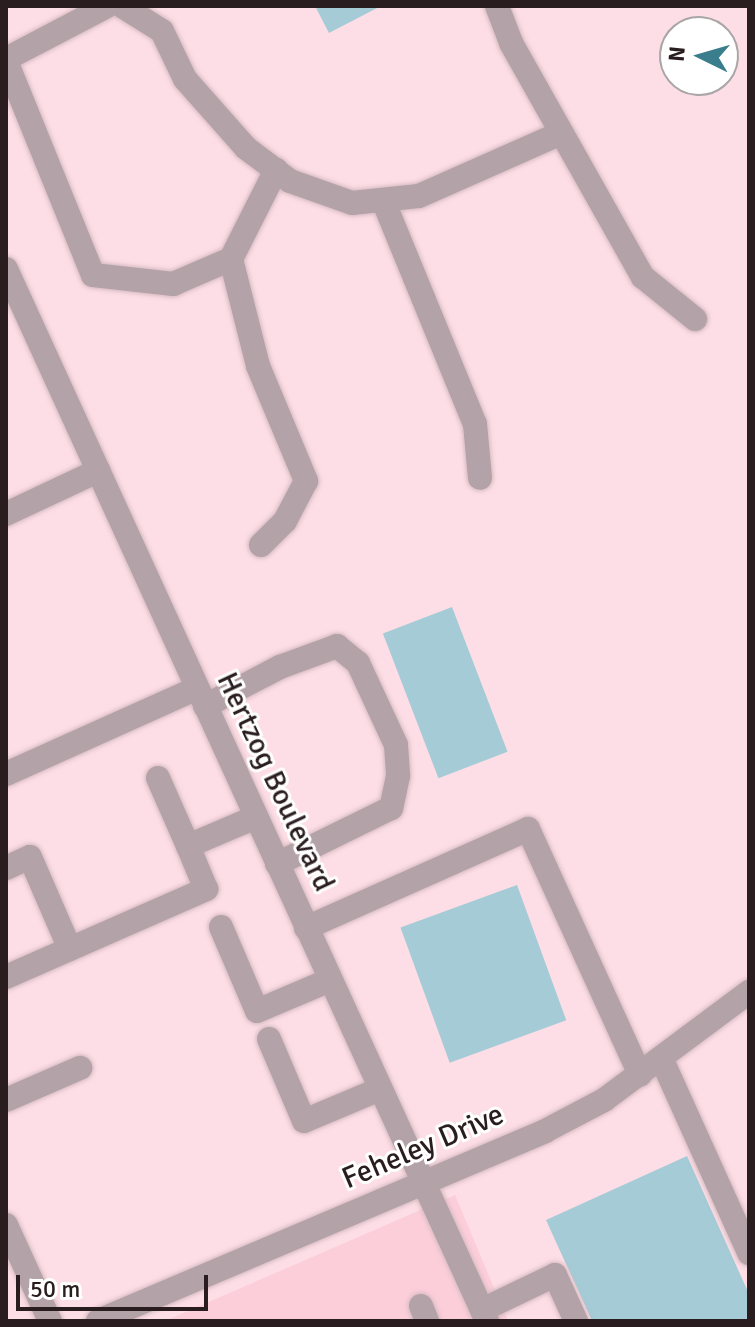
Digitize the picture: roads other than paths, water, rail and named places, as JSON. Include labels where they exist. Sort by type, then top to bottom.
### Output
[{"type":"street","points":[[107,6],[6,60],[93,275],[173,284],[231,259],[276,170]]},
{"type":"street","points":[[122,6],[162,31],[185,79],[218,120],[276,170],[290,181],[352,203],[419,196],[561,133]]},
{"type":"street","points":[[497,6],[511,43],[643,277],[695,319]]},
{"type":"street","points":[[383,200],[475,424],[480,478]]},
{"type":"street","points":[[231,259],[258,366],[306,481],[285,521],[261,545]]},
{"type":"street","name":"Hertzog Boulevard","points":[[6,269],[13,301],[98,471],[484,1316]]},
{"type":"street","points":[[6,514],[98,471]]},
{"type":"street","points":[[6,774],[337,646],[358,663],[389,731],[398,776],[391,808],[277,864]]},
{"type":"street","points":[[6,977],[206,889],[158,778]]},
{"type":"street","points":[[188,846],[256,817]]},
{"type":"street","points":[[306,928],[528,829],[640,1075]]},
{"type":"street","points":[[6,868],[30,857],[70,949]]},
{"type":"street","points":[[221,927],[257,1011],[330,980]]},
{"type":"street","name":"Feheley Drive","points":[[103,1320],[545,1131],[640,1075],[749,992]]},
{"type":"street","points":[[269,1039],[304,1121],[380,1089]]},
{"type":"street","points":[[662,1060],[749,1253]]},
{"type":"street","points":[[6,1100],[80,1068]]},
{"type":"street","points":[[6,1225],[50,1321]]},
{"type":"street","points":[[484,1316],[555,1275],[576,1321]]}]
